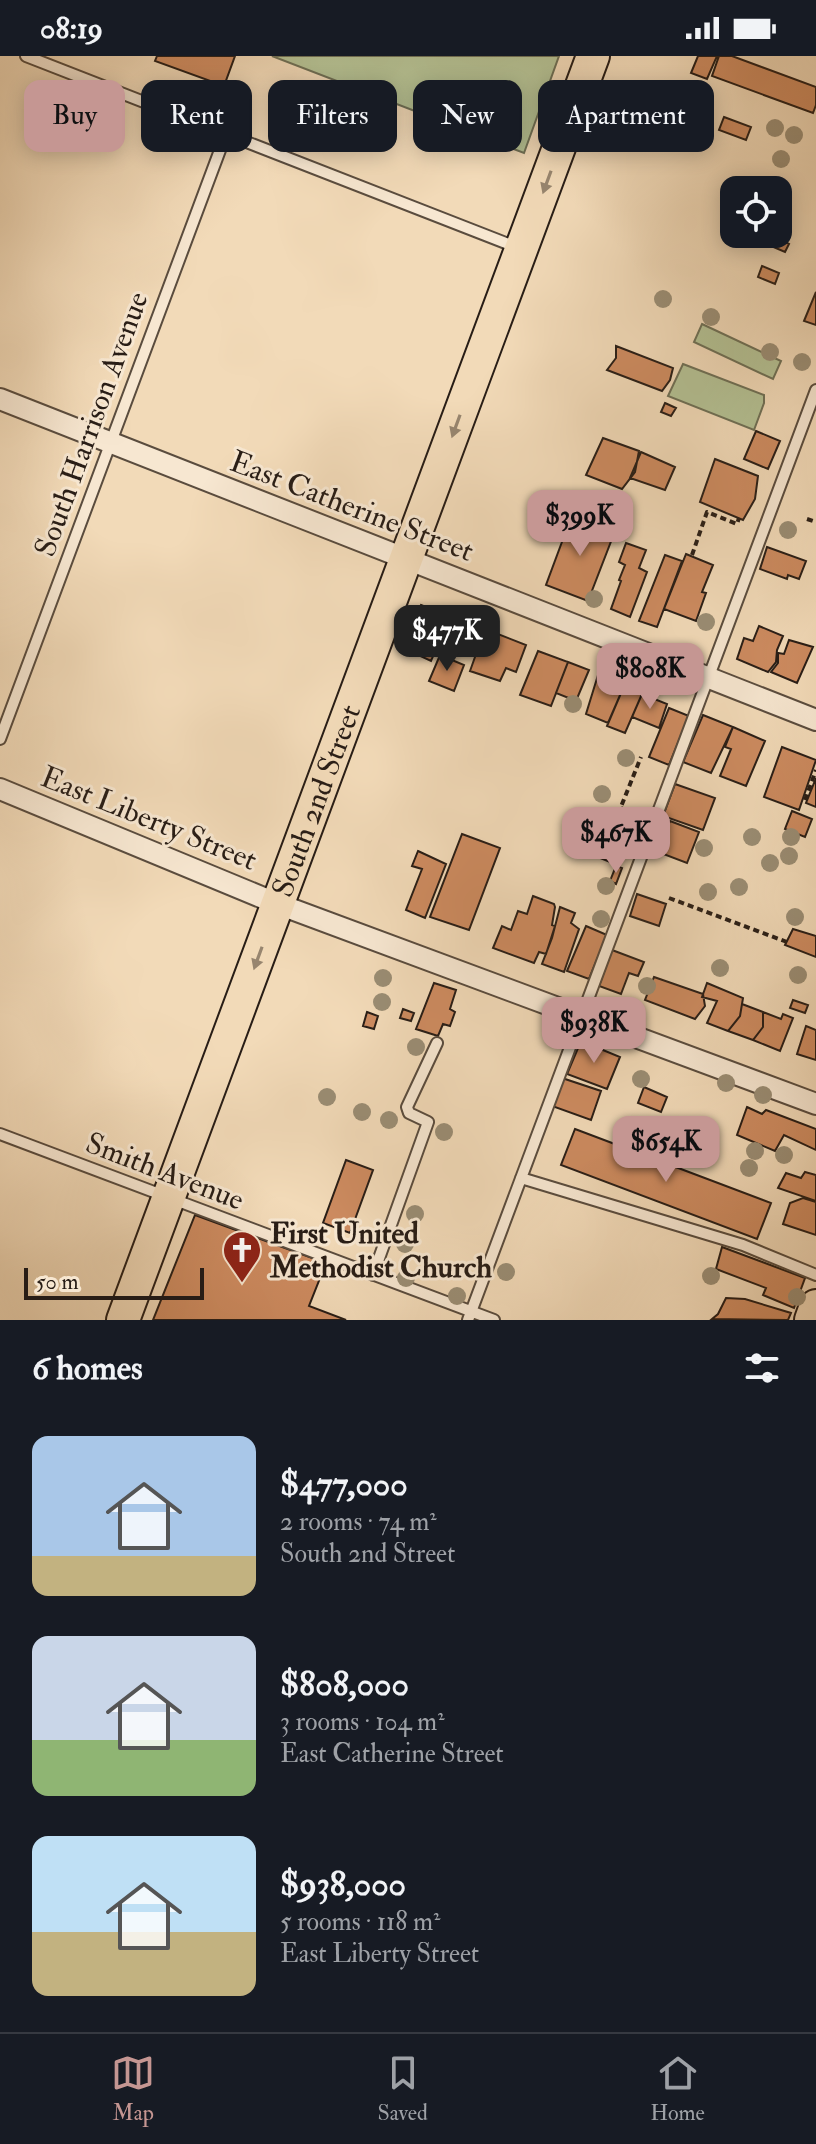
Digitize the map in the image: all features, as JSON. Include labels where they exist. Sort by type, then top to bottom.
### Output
[{"type":"main road","name":"South 2nd Street","points":[[123,1320],[593,56]]},
{"type":"main road","points":[[811,1320],[816,1306]]},
{"type":"street","name":"East Catherine Street","points":[[0,399],[816,720]]},
{"type":"street","name":"East Liberty Street","points":[[0,789],[278,904],[816,1104]]},
{"type":"lane","points":[[26,56],[141,98]]},
{"type":"lane","points":[[252,140],[522,249]]},
{"type":"lane","name":"South Harrison Avenue","points":[[0,739],[219,152]]},
{"type":"lane","points":[[470,1316],[816,390]]},
{"type":"lane","points":[[373,1275],[428,1122],[409,1113],[407,1107],[437,1043]]},
{"type":"lane","name":"Smith Avenue","points":[[0,1134],[373,1275],[470,1316],[494,1320]]},
{"type":"lane","points":[[521,1178],[743,1245],[816,1275]]},
{"type":"path","points":[[692,555],[707,512],[737,524],[739,518]]},
{"type":"path","points":[[807,519],[816,522]]},
{"type":"path","points":[[641,757],[620,811],[643,817]]},
{"type":"path","points":[[805,800],[816,770]]},
{"type":"path","points":[[669,898],[787,942]]},
{"type":"green space","points":[[272,56],[559,56],[550,80],[538,80],[538,114],[524,153],[521,152],[522,80],[413,80],[413,110],[397,104],[397,80],[334,80]]},
{"type":"green space","points":[[702,324],[781,361],[773,379],[694,342]]},
{"type":"green space","points":[[683,364],[764,395],[754,430],[668,396]]},
{"type":"building","points":[[157,56],[235,56],[226,80],[207,80],[155,61]]},
{"type":"building","points":[[698,56],[717,56],[707,79],[691,73]]},
{"type":"building","points":[[719,56],[732,56],[816,87],[813,113],[712,76]]},
{"type":"building","points":[[724,117],[751,127],[746,140],[719,130]]},
{"type":"building","points":[[762,266],[779,273],[775,284],[758,277]]},
{"type":"building","points":[[816,292],[816,325],[804,321]]},
{"type":"building","points":[[616,346],[673,368],[670,380],[662,391],[607,370],[616,358]]},
{"type":"building","points":[[665,403],[676,408],[671,416],[661,412]]},
{"type":"building","points":[[756,431],[780,441],[768,469],[744,459]]},
{"type":"building","points":[[603,438],[639,451],[635,472],[622,489],[586,475]]},
{"type":"building","points":[[641,452],[675,467],[665,490],[630,478]]},
{"type":"building","points":[[715,459],[758,476],[755,499],[743,520],[700,502]]},
{"type":"building","points":[[572,515],[615,531],[588,601],[546,585]]},
{"type":"building","points":[[626,543],[646,550],[639,568],[647,572],[630,617],[611,609],[625,565],[619,562]]},
{"type":"building","points":[[767,547],[806,561],[799,579],[788,575],[787,579],[760,569]]},
{"type":"building","points":[[686,554],[713,565],[702,592],[706,593],[696,621],[664,609]]},
{"type":"building","points":[[665,555],[682,561],[657,627],[639,621]]},
{"type":"building","points":[[421,605],[450,617],[431,661],[403,648]]},
{"type":"building","points":[[759,626],[783,636],[776,662],[768,672],[737,659],[744,638],[753,641]]},
{"type":"building","points":[[485,629],[526,645],[516,672],[506,668],[500,681],[470,671]]},
{"type":"building","points":[[789,640],[813,647],[797,683],[771,672],[778,663],[778,653],[784,654]]},
{"type":"building","points":[[538,651],[568,662],[551,706],[520,695]]},
{"type":"building","points":[[440,655],[464,665],[454,691],[429,681]]},
{"type":"building","points":[[568,662],[589,670],[576,701],[556,693]]},
{"type":"building","points":[[598,675],[624,686],[608,723],[586,714]]},
{"type":"building","points":[[624,686],[642,694],[625,733],[607,726]]},
{"type":"building","points":[[642,694],[667,704],[659,728],[632,717]]},
{"type":"building","points":[[669,708],[689,716],[669,765],[649,757]]},
{"type":"building","points":[[703,715],[733,727],[711,773],[683,762]]},
{"type":"building","points":[[733,727],[765,741],[746,786],[720,776],[731,749],[725,747]]},
{"type":"building","points":[[782,747],[816,760],[799,810],[764,797]]},
{"type":"building","points":[[816,778],[816,807],[806,803]]},
{"type":"building","points":[[675,784],[715,798],[703,830],[663,816]]},
{"type":"building","points":[[792,811],[812,819],[805,837],[785,829]]},
{"type":"building","points":[[670,821],[699,832],[687,863],[658,852]]},
{"type":"building","points":[[585,826],[607,834],[603,845],[580,838]]},
{"type":"building","points":[[462,834],[500,848],[469,930],[430,917]]},
{"type":"building","points":[[606,843],[615,847],[610,862],[600,858]]},
{"type":"building","points":[[418,851],[446,864],[425,918],[406,910],[422,869],[412,866]]},
{"type":"building","points":[[616,866],[622,868],[616,884],[610,881]]},
{"type":"building","points":[[637,894],[666,904],[659,926],[630,916]]},
{"type":"building","points":[[533,896],[555,907],[552,925],[555,926],[546,954],[539,952],[534,963],[493,948],[502,926],[511,930],[518,911],[527,914]]},
{"type":"building","points":[[560,907],[575,913],[571,923],[579,929],[564,972],[542,964]]},
{"type":"building","points":[[586,926],[607,935],[589,979],[567,971]]},
{"type":"building","points":[[793,929],[816,936],[816,957],[785,945]]},
{"type":"building","points":[[612,950],[644,962],[638,976],[629,973],[621,994],[599,986]]},
{"type":"building","points":[[654,977],[703,994],[705,1006],[695,1019],[645,1000]]},
{"type":"building","points":[[434,983],[456,990],[450,1009],[455,1012],[450,1026],[443,1024],[438,1036],[416,1029]]},
{"type":"building","points":[[707,983],[743,998],[740,1016],[728,1031],[707,1023],[717,1001],[702,997]]},
{"type":"building","points":[[793,1000],[808,1005],[805,1013],[790,1008]]},
{"type":"building","points":[[742,1004],[763,1012],[763,1027],[753,1040],[728,1031],[740,1016]]},
{"type":"building","points":[[403,1009],[414,1013],[411,1021],[400,1018]]},
{"type":"building","points":[[367,1012],[378,1016],[374,1029],[363,1026]]},
{"type":"building","points":[[763,1012],[781,1019],[783,1014],[793,1018],[780,1051],[753,1040],[763,1027]]},
{"type":"building","points":[[806,1026],[816,1030],[816,1060],[797,1054]]},
{"type":"building","points":[[581,1041],[620,1057],[607,1089],[567,1074]]},
{"type":"building","points":[[562,1078],[601,1091],[591,1120],[552,1106]]},
{"type":"building","points":[[644,1087],[667,1097],[661,1112],[638,1103]]},
{"type":"building","points":[[747,1107],[762,1114],[766,1110],[816,1129],[816,1150],[784,1135],[775,1151],[737,1135]]},
{"type":"building","points":[[575,1129],[771,1203],[757,1239],[561,1165]]},
{"type":"building","points":[[346,1160],[373,1170],[350,1233],[323,1223]]},
{"type":"building","points":[[805,1172],[816,1175],[816,1201],[778,1188],[786,1173],[801,1178]]},
{"type":"building","points":[[803,1198],[816,1202],[816,1235],[783,1224],[790,1203]]},
{"type":"building","name":"First United Methodist Church","points":[[195,1215],[326,1263],[309,1306],[346,1320],[153,1320]]},
{"type":"building","points":[[722,1247],[805,1278],[794,1308],[763,1295],[766,1288],[716,1269]]},
{"type":"building","points":[[726,1298],[745,1299],[791,1313],[788,1320],[712,1319]]},
{"type":"place","name":"First United Methodist Church","points":[[242,1284]]}]
